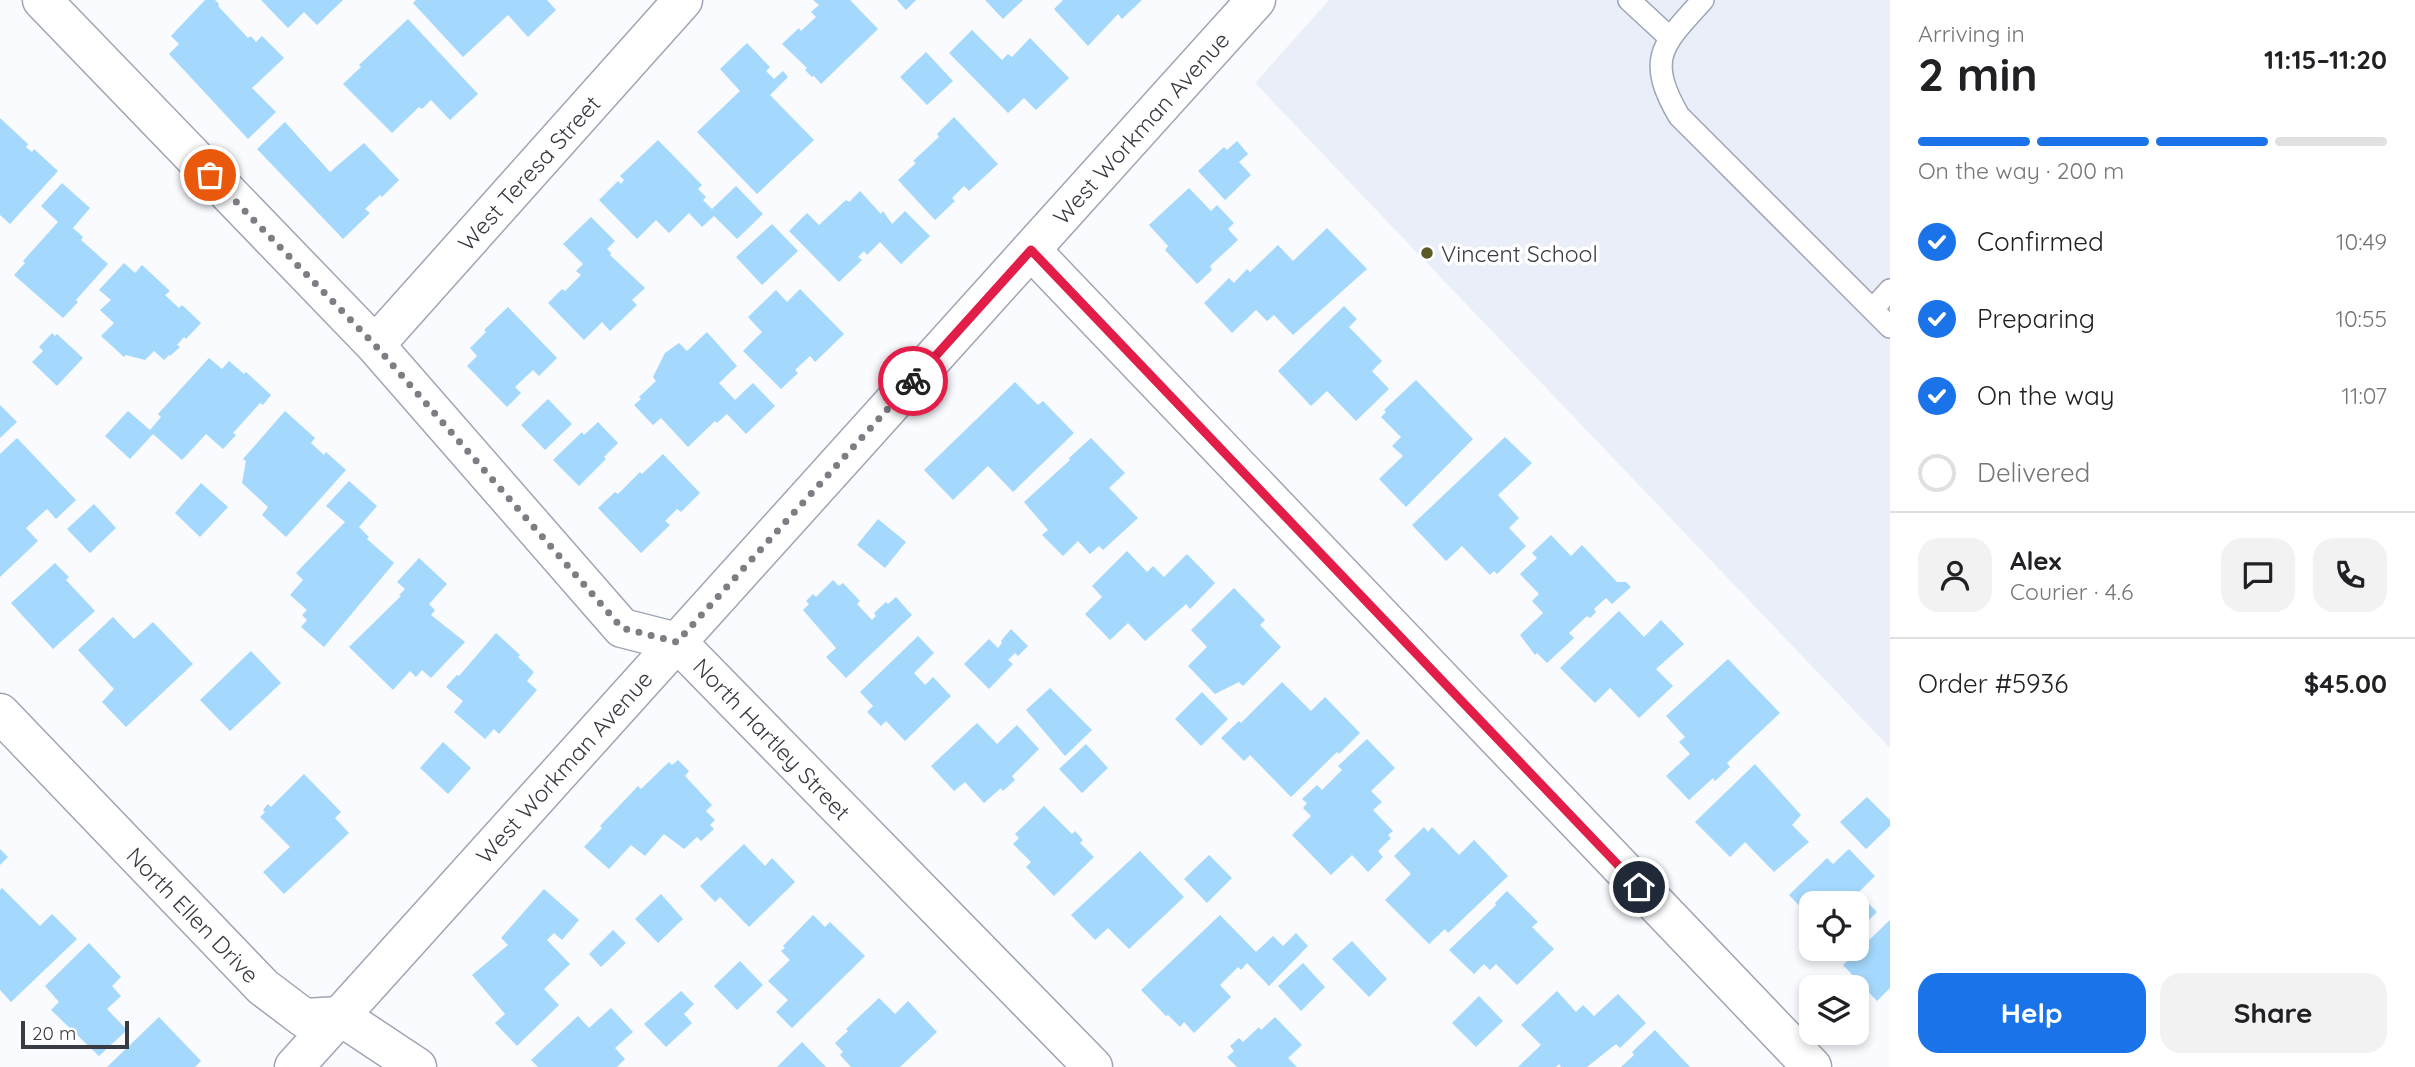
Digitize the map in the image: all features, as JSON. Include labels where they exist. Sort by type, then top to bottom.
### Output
[{"type":"street","name":"West Teresa Street","points":[[375,345],[683,0]]},
{"type":"street","name":"West Workman Avenue","points":[[294,1067],[1256,0]]},
{"type":"street","name":"North Hartley Street","points":[[63,8],[375,345],[622,628],[677,642],[1093,1067]]},
{"type":"street","points":[[1031,250],[1812,1067]]},
{"type":"street","name":"North Ellen Drive","points":[[0,713],[263,987],[304,1018],[340,1016]]},
{"type":"street","points":[[340,1016],[416,1067]]},
{"type":"lane","points":[[1629,0],[1669,37]]},
{"type":"lane","points":[[1703,0],[1669,37],[1660,66],[1668,96],[1679,116],[1890,327]]},
{"type":"lane","points":[[1873,309],[1890,290]]},
{"type":"shaded area","points":[[1329,0],[1890,0],[1890,748],[1255,83]]},
{"type":"building","points":[[205,0],[215,0],[248,38],[251,36],[256,42],[262,36],[284,58],[252,88],[276,112],[248,139],[169,54],[179,44],[171,36]]},
{"type":"building","points":[[261,0],[343,0],[317,25],[304,12],[288,28]]},
{"type":"building","points":[[416,0],[547,0],[556,10],[528,37],[508,15],[463,57],[413,3]]},
{"type":"building","points":[[813,0],[850,0],[878,29],[821,84],[782,44],[816,17],[811,12],[819,5]]},
{"type":"building","points":[[897,0],[916,0],[906,10]]},
{"type":"building","points":[[985,0],[1023,0],[1003,19]]},
{"type":"building","points":[[1063,0],[1142,0],[1122,19],[1118,14],[1088,46],[1054,9]]},
{"type":"building","points":[[408,19],[478,94],[450,120],[431,100],[422,109],[419,107],[392,133],[343,84],[361,67],[359,65]]},
{"type":"building","points":[[972,30],[1002,60],[1008,54],[1012,57],[1030,38],[1069,78],[1036,110],[1024,98],[1008,113],[949,53]]},
{"type":"building","points":[[747,43],[770,67],[766,71],[774,79],[783,71],[788,77],[770,95],[814,140],[757,194],[697,132],[740,91],[720,69]]},
{"type":"building","points":[[926,52],[953,81],[927,105],[900,77]]},
{"type":"building","points":[[954,117],[998,164],[969,191],[964,186],[952,198],[955,201],[935,220],[898,180],[916,163],[913,161],[939,137],[937,134]]},
{"type":"building","points":[[0,118],[28,144],[26,147],[32,152],[34,149],[58,171],[10,224],[0,215]]},
{"type":"building","points":[[285,122],[330,172],[364,143],[399,180],[365,209],[370,213],[343,239],[257,149]]},
{"type":"building","points":[[658,140],[702,185],[698,189],[706,197],[703,200],[712,209],[736,186],[763,214],[737,239],[714,216],[702,227],[689,213],[669,233],[656,220],[637,239],[599,200],[618,181],[621,184],[624,180],[620,176]]},
{"type":"building","points":[[1237,141],[1248,154],[1239,162],[1251,175],[1225,200],[1198,171],[1224,147],[1227,150]]},
{"type":"building","points":[[62,183],[90,208],[73,228],[83,237],[81,240],[108,264],[63,318],[14,275],[58,222],[41,206]]},
{"type":"building","points":[[1189,188],[1211,211],[1217,205],[1234,223],[1228,229],[1238,240],[1210,266],[1212,270],[1197,284],[1165,250],[1168,246],[1149,225]]},
{"type":"building","points":[[860,191],[881,214],[883,211],[892,224],[905,211],[930,236],[901,264],[880,242],[867,255],[864,251],[858,257],[862,260],[839,282],[789,231],[807,213],[819,225]]},
{"type":"building","points":[[591,217],[615,241],[607,249],[610,255],[645,288],[632,300],[637,305],[610,331],[602,322],[584,340],[548,303],[581,275],[576,271],[583,264],[563,244]]},
{"type":"building","points":[[772,224],[798,251],[762,285],[736,257]]},
{"type":"building","points":[[1327,228],[1367,269],[1293,335],[1274,315],[1267,321],[1256,310],[1232,333],[1204,303],[1229,278],[1234,283],[1247,269],[1250,272],[1278,245],[1293,261]]},
{"type":"building","points":[[124,263],[135,273],[142,265],[170,291],[165,295],[179,308],[182,305],[201,323],[177,345],[180,347],[164,360],[154,351],[145,360],[126,355],[124,357],[101,336],[114,323],[100,310],[111,300],[99,290]]},
{"type":"building","points":[[800,289],[844,334],[815,362],[810,356],[795,370],[798,373],[781,389],[743,351],[762,332],[748,317],[776,290],[787,302]]},
{"type":"building","points":[[1344,306],[1357,319],[1349,327],[1382,361],[1372,371],[1389,389],[1356,421],[1327,391],[1311,406],[1278,371]]},
{"type":"building","points":[[508,307],[557,358],[539,376],[533,370],[515,387],[521,393],[507,407],[467,366],[477,356],[470,348]]},
{"type":"building","points":[[707,332],[737,366],[719,383],[735,400],[753,383],[775,406],[746,434],[727,414],[717,423],[715,421],[688,447],[661,418],[653,425],[634,405],[656,381],[653,377],[665,353],[679,343],[687,351]]},
{"type":"building","points":[[52,333],[55,336],[57,334],[83,358],[57,386],[32,362],[43,351],[39,347]]},
{"type":"building","points":[[209,358],[222,369],[229,361],[244,374],[246,372],[271,395],[263,405],[260,403],[233,433],[236,435],[223,449],[206,434],[182,460],[153,434],[130,459],[105,436],[128,411],[150,430],[161,417],[158,414]]},
{"type":"building","points":[[1416,380],[1473,439],[1406,507],[1379,479],[1403,456],[1392,446],[1401,437],[1381,417],[1386,412],[1384,410]]},
{"type":"building","points":[[1015,382],[1038,405],[1043,401],[1074,433],[1013,492],[988,466],[953,500],[924,470]]},
{"type":"building","points":[[548,399],[572,424],[545,450],[521,425]]},
{"type":"building","points":[[0,405],[17,422],[0,438]]},
{"type":"building","points":[[285,411],[315,438],[311,443],[346,470],[286,537],[262,515],[268,507],[242,483],[246,461],[243,459]]},
{"type":"building","points":[[598,422],[618,443],[579,486],[553,460],[582,432],[584,435]]},
{"type":"building","points":[[1505,437],[1532,463],[1498,495],[1519,518],[1509,528],[1526,546],[1497,574],[1494,571],[1490,575],[1462,546],[1446,561],[1412,525]]},
{"type":"building","points":[[17,438],[76,500],[56,519],[47,509],[26,528],[38,541],[0,577],[0,454]]},
{"type":"building","points":[[1091,438],[1125,473],[1109,488],[1138,518],[1103,550],[1099,546],[1090,554],[1078,541],[1063,556],[1042,535],[1048,530],[1024,502]]},
{"type":"building","points":[[663,454],[700,493],[681,512],[677,509],[665,521],[670,525],[641,553],[598,508]]},
{"type":"building","points":[[349,481],[377,506],[359,527],[369,537],[367,539],[394,563],[324,647],[301,627],[307,620],[302,615],[307,610],[290,595],[303,580],[296,573],[345,522],[326,506]]},
{"type":"building","points":[[201,483],[228,507],[200,537],[175,513]]},
{"type":"building","points":[[94,504],[116,528],[90,553],[67,529]]},
{"type":"building","points":[[878,519],[906,542],[885,568],[857,545]]},
{"type":"building","points":[[1551,535],[1571,556],[1582,545],[1617,582],[1626,582],[1631,587],[1612,604],[1606,598],[1594,609],[1596,612],[1590,618],[1587,616],[1569,633],[1574,638],[1547,663],[1537,653],[1535,655],[1520,635],[1543,613],[1532,601],[1539,594],[1520,574],[1537,558],[1532,553]]},
{"type":"building","points":[[1127,551],[1147,572],[1153,566],[1164,577],[1187,554],[1215,583],[1190,609],[1186,604],[1145,641],[1128,623],[1110,640],[1085,614],[1102,597],[1092,586]]},
{"type":"building","points":[[419,558],[447,584],[429,604],[435,610],[431,615],[465,642],[431,678],[422,670],[416,677],[410,671],[393,690],[349,647],[401,596],[399,595],[405,589],[397,582]]},
{"type":"building","points":[[55,563],[69,577],[66,580],[95,611],[53,649],[11,603]]},
{"type":"building","points":[[833,580],[839,586],[843,583],[860,601],[857,604],[872,620],[876,616],[874,613],[896,597],[912,615],[846,678],[826,657],[836,648],[803,610],[809,604],[806,601],[813,594],[816,597]]},
{"type":"building","points":[[1234,588],[1265,620],[1260,625],[1281,647],[1243,686],[1239,682],[1215,694],[1188,666],[1207,647],[1191,630]]},
{"type":"building","points":[[1619,611],[1644,637],[1661,620],[1684,644],[1656,669],[1673,686],[1639,718],[1610,688],[1595,703],[1560,668]]},
{"type":"building","points":[[113,617],[134,639],[153,622],[193,664],[126,727],[102,702],[114,689],[78,650]]},
{"type":"building","points":[[1011,629],[1028,646],[1018,656],[1015,653],[1008,660],[1013,664],[989,689],[964,664],[989,639],[998,648]]},
{"type":"building","points":[[496,633],[534,672],[527,681],[537,690],[499,734],[494,729],[485,739],[454,712],[463,701],[446,687]]},
{"type":"building","points":[[918,636],[934,653],[914,673],[925,685],[933,677],[951,696],[905,741],[886,721],[881,726],[867,712],[873,706],[860,692]]},
{"type":"building","points":[[251,651],[281,683],[230,731],[200,700]]},
{"type":"building","points":[[1728,659],[1780,713],[1727,763],[1730,767],[1689,800],[1666,776],[1690,754],[1679,742],[1685,737],[1666,716]]},
{"type":"building","points":[[1282,682],[1311,711],[1325,697],[1360,733],[1291,797],[1250,755],[1244,761],[1221,738],[1239,721],[1241,723]]},
{"type":"building","points":[[1050,688],[1092,730],[1065,756],[1026,710]]},
{"type":"building","points":[[1202,692],[1228,719],[1201,746],[1175,719]]},
{"type":"building","points":[[977,723],[997,744],[1017,725],[1039,749],[1012,776],[1015,780],[984,803],[965,782],[954,791],[931,766]]},
{"type":"building","points":[[1367,739],[1395,768],[1371,791],[1382,802],[1373,810],[1393,831],[1388,835],[1391,838],[1378,851],[1383,857],[1368,872],[1352,855],[1331,875],[1292,835],[1311,816],[1303,808],[1307,803],[1302,799],[1317,785],[1322,790],[1342,770],[1338,766]]},
{"type":"building","points":[[443,742],[471,768],[448,794],[420,768]]},
{"type":"building","points":[[1086,744],[1108,768],[1082,793],[1059,769]]},
{"type":"building","points":[[678,760],[689,771],[685,776],[712,805],[706,811],[715,820],[710,825],[714,829],[701,841],[697,837],[684,849],[664,834],[645,856],[631,845],[609,869],[584,847],[638,786],[641,789],[669,762],[672,765]]},
{"type":"building","points":[[1755,764],[1801,815],[1792,825],[1809,842],[1774,872],[1745,842],[1730,857],[1695,822]]},
{"type":"building","points":[[304,774],[341,812],[335,818],[349,833],[284,894],[263,872],[290,847],[260,817],[268,804],[271,807]]},
{"type":"building","points":[[1867,797],[1890,820],[1890,826],[1866,849],[1840,822]]},
{"type":"building","points":[[1044,806],[1072,834],[1075,831],[1083,840],[1080,843],[1094,857],[1054,896],[1026,867],[1031,862],[1013,844],[1019,838],[1015,834]]},
{"type":"building","points":[[1424,827],[1428,832],[1432,827],[1459,855],[1474,840],[1508,876],[1448,933],[1445,929],[1429,944],[1385,900],[1411,874],[1394,856]]},
{"type":"building","points":[[744,844],[765,866],[772,858],[795,882],[749,927],[720,897],[715,902],[700,886]]},
{"type":"building","points":[[0,849],[8,857],[0,865]]},
{"type":"building","points":[[1849,849],[1875,876],[1860,891],[1799,891],[1799,906],[1789,895],[1827,858],[1833,864]]},
{"type":"building","points":[[1140,851],[1184,897],[1129,949],[1108,928],[1095,940],[1071,915]]},
{"type":"building","points":[[1209,855],[1232,878],[1207,903],[1184,879]]},
{"type":"building","points":[[2,888],[40,926],[52,914],[77,939],[11,1002],[0,990]]},
{"type":"building","points":[[544,889],[579,920],[562,940],[554,933],[547,940],[570,964],[544,989],[559,1005],[517,1046],[495,1023],[505,1014],[472,975],[508,945],[501,938]]},
{"type":"building","points":[[1507,891],[1538,922],[1532,927],[1554,949],[1517,985],[1496,964],[1490,970],[1484,964],[1474,974],[1449,950]]},
{"type":"building","points":[[661,894],[683,919],[658,943],[635,919]]},
{"type":"building","points":[[1869,904],[1877,912],[1869,920]]},
{"type":"building","points":[[813,915],[825,927],[830,922],[865,956],[792,1028],[776,1012],[788,1000],[768,981],[790,960],[781,951],[785,948],[783,946]]},
{"type":"building","points":[[1220,915],[1256,952],[1273,936],[1283,946],[1296,933],[1308,946],[1269,986],[1247,963],[1241,970],[1238,967],[1220,985],[1231,997],[1194,1033],[1184,1022],[1180,1027],[1166,1016],[1141,990]]},
{"type":"building","points":[[1890,920],[1890,988],[1877,1001],[1869,993],[1869,975],[1852,975],[1843,965],[1847,961],[1869,961],[1869,940]]},
{"type":"building","points":[[613,930],[626,943],[601,967],[589,954]]},
{"type":"building","points":[[1352,941],[1387,979],[1369,997],[1332,959]]},
{"type":"building","points":[[89,943],[121,977],[112,986],[121,996],[107,1009],[127,1030],[99,1056],[51,1010],[59,1002],[45,986]]},
{"type":"building","points":[[740,961],[763,985],[737,1010],[714,986]]},
{"type":"building","points":[[1303,963],[1325,987],[1301,1011],[1278,986]]},
{"type":"building","points":[[681,991],[694,1004],[684,1014],[692,1023],[666,1047],[644,1024]]},
{"type":"building","points":[[1557,991],[1576,1012],[1583,1005],[1594,1016],[1618,994],[1646,1023],[1620,1048],[1616,1044],[1587,1067],[1561,1067],[1559,1064],[1556,1067],[1518,1067],[1541,1045],[1521,1025]]},
{"type":"building","points":[[1479,996],[1503,1021],[1476,1047],[1452,1023]]},
{"type":"building","points":[[879,998],[895,1014],[908,1001],[937,1032],[900,1067],[851,1067],[840,1055],[843,1052],[835,1043]]},
{"type":"building","points":[[611,1008],[633,1032],[615,1048],[625,1059],[617,1067],[538,1067],[531,1060],[578,1016],[589,1028]]},
{"type":"building","points":[[159,1017],[201,1061],[195,1067],[107,1067]]},
{"type":"building","points":[[1275,1017],[1302,1045],[1288,1058],[1297,1067],[1237,1067],[1227,1057],[1234,1051],[1230,1046],[1239,1038],[1243,1042]]},
{"type":"building","points":[[1655,1030],[1690,1067],[1621,1067]]},
{"type":"building","points":[[802,1042],[826,1067],[777,1067]]},
{"type":"way so far","points":[[210,175],[375,345],[622,628],[677,642],[913,381]]},
{"type":"place","name":"Vincent School","points":[[1427,253]]},
{"type":"route","points":[[913,381],[1031,250],[1639,887]]}]
